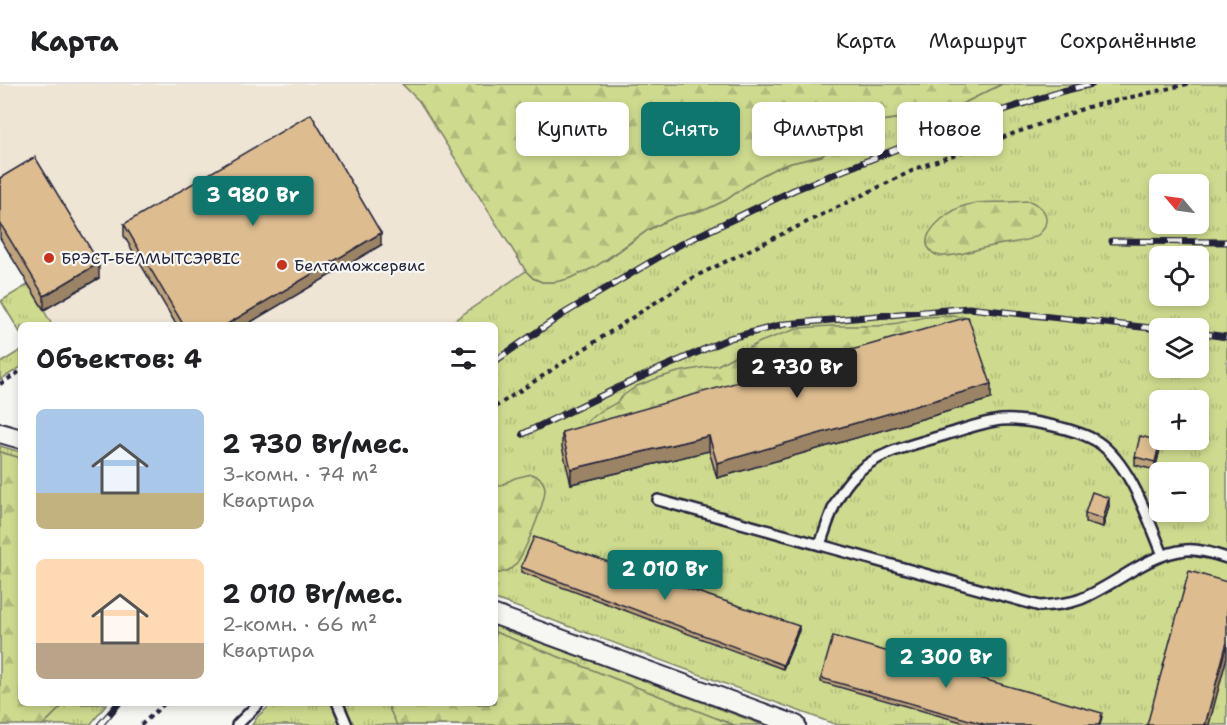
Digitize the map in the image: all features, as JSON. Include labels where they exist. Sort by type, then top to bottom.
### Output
[{"type":"street","points":[[0,433],[18,438]]},
{"type":"street","points":[[498,616],[796,725]]},
{"type":"lane","points":[[820,545],[841,491],[856,473],[873,460],[893,451],[1001,420],[1022,421],[1083,434],[1099,443],[1128,477],[1163,555]]},
{"type":"lane","points":[[658,500],[1040,606],[1061,605],[1082,598],[1163,555],[1188,550],[1202,551],[1227,558]]},
{"type":"lane","points":[[237,725],[256,706]]},
{"type":"lane","points":[[339,706],[347,725]]},
{"type":"path","points":[[498,405],[696,276],[920,167],[1088,107],[1188,84]]},
{"type":"path","points":[[0,384],[18,373]]},
{"type":"path","points":[[141,725],[162,706]]},
{"type":"shaded area","points":[[0,84],[402,84],[419,101],[526,271],[450,322],[50,322],[0,237]]},
{"type":"green space","points":[[402,84],[1002,84],[966,102],[897,102],[897,119],[885,120],[885,102],[752,102],[752,156],[821,156],[774,169],[726,200],[707,209],[675,217],[648,230],[595,267],[555,282],[542,282],[533,278],[526,271],[419,101]]},
{"type":"green space","points":[[1002,84],[1227,84],[1227,725],[837,725],[498,600],[498,322],[452,322],[526,271],[533,278],[542,282],[555,282],[607,260],[648,230],[662,223],[675,217],[707,209],[726,200],[774,169],[821,156],[885,156],[885,120],[897,119],[897,156],[1003,156],[1003,102],[966,102]]},
{"type":"green space","points":[[1030,201],[1041,208],[1046,217],[1042,232],[1032,238],[947,256],[934,254],[927,244],[931,231],[936,225],[961,207],[978,203]]},
{"type":"green space","points":[[29,284],[50,322],[18,322],[18,329],[1,301]]},
{"type":"green space","points":[[925,317],[969,318],[968,332],[584,427],[596,414],[616,403],[637,386],[678,372],[718,365],[760,342],[800,328],[878,326]]},
{"type":"green space","points":[[18,352],[18,369],[0,380],[0,363]]},
{"type":"green space","points":[[0,446],[18,451],[18,457],[0,452]]},
{"type":"green space","points":[[0,452],[18,457],[18,706],[62,706],[43,725],[0,725]]},
{"type":"green space","points":[[531,474],[539,477],[545,487],[544,496],[538,518],[517,562],[509,570],[498,574],[498,486],[515,478]]},
{"type":"green space","points":[[498,626],[763,725],[252,725],[270,706],[498,706]]},
{"type":"green space","points":[[498,633],[734,725],[397,725],[388,706],[498,706]]},
{"type":"green space","points":[[62,706],[105,706],[90,725],[43,725]]},
{"type":"building","points":[[311,114],[381,233],[231,322],[182,322],[124,224]]},
{"type":"building","name":"БРЭСТ-БЕЛМЫТСЭРВІС","points":[[35,157],[99,263],[44,296],[0,223],[0,178]]},
{"type":"building","points":[[968,317],[991,384],[717,463],[709,436],[571,469],[562,432]]},
{"type":"building","points":[[1140,436],[1149,438],[1149,450],[1158,450],[1155,462],[1135,457]]},
{"type":"building","points":[[1092,492],[1109,498],[1103,519],[1085,513]]},
{"type":"building","points":[[534,537],[799,626],[783,665],[521,567]]},
{"type":"building","points":[[1189,571],[1227,582],[1227,642],[1205,725],[1147,725]]},
{"type":"building","points":[[833,636],[1102,713],[1099,725],[987,725],[821,678]]},
{"type":"railway","points":[[498,359],[560,316],[679,245],[794,190],[957,125],[1092,84]]},
{"type":"railway","points":[[1112,241],[1227,242]]},
{"type":"railway","points":[[523,434],[630,382],[730,338],[785,324],[969,308],[1149,328]]},
{"type":"railway","points":[[1209,335],[1227,337]]},
{"type":"railway","points":[[100,725],[116,706]]},
{"type":"place","name":"БРЭСТ-БЕЛМЫТСЭРВІС","points":[[49,258]]},
{"type":"place","name":"Белтаможсервис","points":[[282,265]]}]
